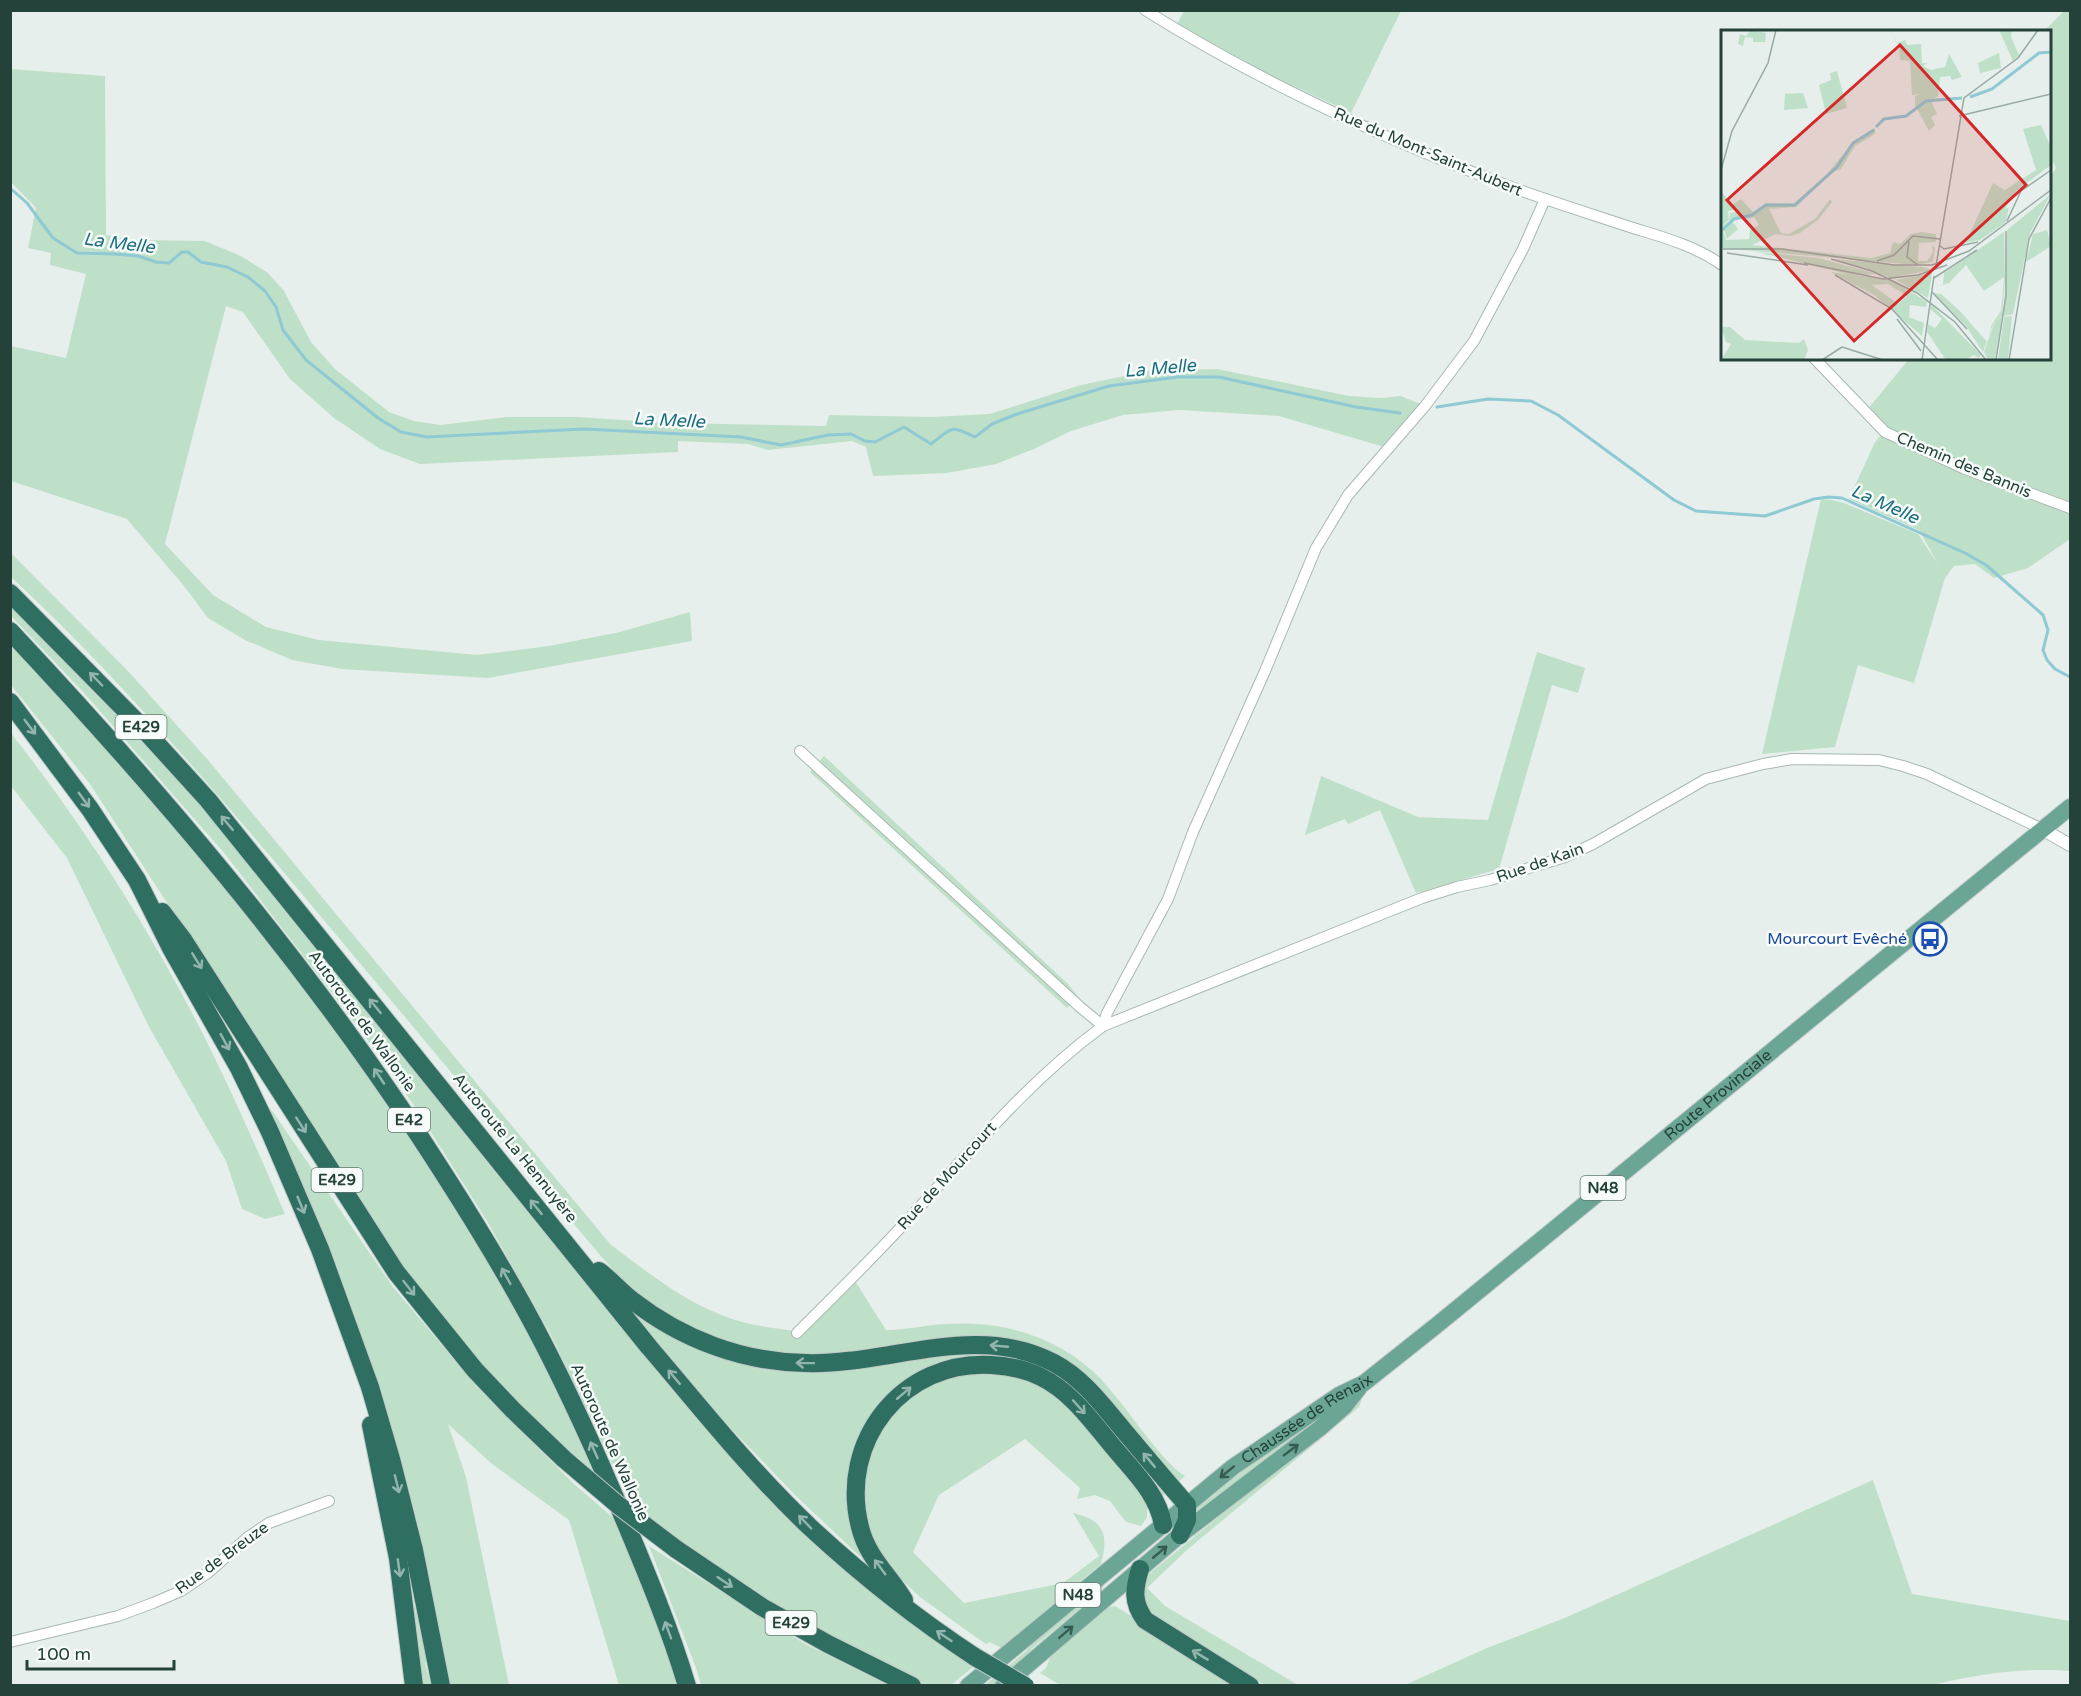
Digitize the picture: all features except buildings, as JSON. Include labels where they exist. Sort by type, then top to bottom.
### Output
[{"type":"highway","name":"Autoroute La Hennuyère","points":[[10,593],[138,723],[208,800],[722,1434],[811,1528],[852,1565],[913,1615],[975,1657],[1025,1686]]},
{"type":"highway","name":"Autoroute de Wallonie","points":[[10,631],[142,776],[264,922],[366,1057],[451,1184],[529,1317],[576,1409],[648,1576],[687,1686]]},
{"type":"highway","points":[[10,702],[90,809],[137,880],[171,948],[233,1058],[270,1132],[320,1249],[370,1387],[392,1459],[414,1550],[441,1686]]},
{"type":"highway","name":"E429","points":[[137,880],[184,941],[396,1272],[475,1370],[513,1410],[564,1459],[618,1505],[676,1549],[762,1607],[828,1644],[912,1686]]},
{"type":"highway","points":[[573,1252],[659,1319],[685,1333],[735,1353],[806,1364],[855,1361],[953,1346],[1005,1346],[1028,1352],[1055,1364],[1074,1376],[1093,1393],[1186,1505],[1187,1520],[1180,1535]]},
{"type":"highway","points":[[913,1615],[900,1593],[869,1552],[860,1528],[855,1482],[859,1457],[870,1431],[884,1412],[903,1392],[927,1377],[950,1368],[976,1364],[1012,1367],[1040,1376],[1059,1388],[1077,1404],[1154,1498],[1163,1525]]},
{"type":"highway","points":[[370,1387],[371,1429],[398,1558],[414,1686]]},
{"type":"highway","points":[[1140,1569],[1134,1587],[1134,1598],[1138,1611],[1145,1620],[1250,1686]]},
{"type":"main road","name":"Route Provinciale","points":[[1364,1383],[2070,807]]},
{"type":"main road","name":"Chaussée de Renaix","points":[[968,1686],[1256,1449],[1339,1395],[1364,1383]]},
{"type":"main road","name":"Chaussée de Renaix","points":[[1004,1686],[1180,1535],[1320,1428],[1344,1407],[1364,1383]]},
{"type":"street","name":"Rue du Mont-Saint-Aubert","points":[[1145,10],[1225,57],[1300,97],[1396,142],[1545,199],[1694,248],[1721,264]]},
{"type":"street","points":[[800,751],[1103,1026],[1107,1013],[1168,900],[1193,832],[1316,548],[1348,495],[1425,406],[1474,341],[1523,249],[1545,199]]},
{"type":"street","name":"Chemin des Bannis","points":[[1817,360],[1885,432],[1965,469],[2070,508]]},
{"type":"street","name":"Rue de Kain","points":[[1103,1026],[1422,897],[1490,880],[1565,857],[1593,844],[1706,780],[1763,764],[1792,759],[1879,760],[1927,774],[2042,829]]},
{"type":"street","points":[[2042,829],[2070,845]]},
{"type":"street","name":"Rue de Mourcourt","points":[[797,1333],[884,1246],[1006,1111],[1067,1054],[1103,1026]]},
{"type":"street","name":"Rue de Breuze","points":[[10,1642],[118,1616],[181,1591],[209,1572],[248,1537],[268,1523],[329,1500]]},
{"type":"green space","points":[[1184,11],[1401,11],[1351,113],[1262,71],[1177,24]]},
{"type":"green space","points":[[2064,11],[2070,11],[2070,504],[1931,450],[1889,429],[1867,410],[1908,360],[2051,360],[2051,176],[2056,168],[2051,157],[2051,30],[2045,30]]},
{"type":"green space","points":[[10,69],[105,76],[106,235],[137,240],[205,241],[241,256],[268,273],[284,291],[311,342],[335,369],[389,412],[414,421],[440,425],[507,417],[578,417],[666,423],[826,426],[829,415],[931,417],[990,414],[1081,385],[1150,371],[1217,369],[1349,396],[1381,398],[1401,396],[1420,404],[1384,447],[1279,416],[1179,410],[1123,415],[1071,431],[996,464],[947,473],[873,476],[866,447],[852,441],[768,450],[748,444],[678,441],[678,452],[420,464],[380,449],[334,418],[290,379],[243,312],[226,306],[165,544],[213,595],[266,627],[319,640],[477,655],[549,646],[620,632],[690,612],[692,641],[488,678],[342,669],[292,660],[245,640],[208,618],[127,519],[11,481],[11,346],[66,358],[86,274],[50,265],[51,253],[28,248],[36,208],[11,182]]},
{"type":"green space","points":[[1880,436],[2070,511],[2070,539],[2028,568],[1994,578],[1975,564],[1954,566],[1945,578],[1914,683],[1858,665],[1835,747],[1762,754],[1821,499],[1844,503],[1918,534],[1938,564],[1919,530],[1849,499],[1874,444]]},
{"type":"green space","points":[[10,552],[128,671],[208,760],[611,1245],[665,1285],[694,1302],[724,1316],[750,1324],[796,1331],[850,1273],[886,1330],[967,1323],[1030,1334],[1068,1352],[1085,1364],[1101,1379],[1161,1454],[1185,1476],[1147,1509],[1147,1517],[1141,1526],[1126,1522],[1110,1501],[1095,1495],[1077,1499],[1080,1488],[1025,1439],[939,1495],[913,1552],[964,1603],[1063,1583],[1099,1556],[1073,1513],[1092,1520],[1102,1530],[1104,1544],[1101,1564],[1001,1648],[990,1642],[986,1644],[920,1597],[887,1566],[872,1568],[795,1495],[725,1422],[626,1304],[635,1293],[580,1231],[492,1121],[271,857],[113,678],[11,577]]},
{"type":"green space","points":[[10,605],[56,649],[200,802],[706,1424],[973,1667],[951,1685],[927,1686],[884,1666],[806,1626],[676,1540],[630,1501],[551,1335],[487,1221],[415,1107],[361,1031],[225,854],[84,693],[11,616]]},
{"type":"green space","points":[[10,642],[105,745],[259,927],[405,1128],[473,1233],[512,1302],[561,1395],[600,1477],[549,1435],[492,1377],[407,1273],[90,784],[11,685]]},
{"type":"green space","points":[[1537,652],[1585,668],[1578,693],[1552,685],[1499,869],[1416,893],[1380,810],[1348,824],[1345,819],[1305,835],[1321,776],[1418,817],[1488,820]]},
{"type":"green space","points":[[10,732],[90,842],[163,959],[216,1061],[285,1214],[265,1219],[242,1209],[226,1161],[148,1025],[67,858],[11,786]]},
{"type":"green space","points":[[824,756],[1068,984],[1079,998],[1067,1008],[810,772]]},
{"type":"green space","points":[[265,1103],[393,1287],[477,1387],[574,1484],[616,1520],[651,1599],[680,1685],[619,1685],[569,1520],[492,1464],[448,1424],[466,1477],[509,1685],[448,1685],[371,1363],[342,1281],[295,1167]]},
{"type":"green space","points":[[1362,1399],[1359,1407],[1188,1549],[1147,1588],[1165,1606],[1298,1685],[1265,1685],[1145,1612],[1144,1578]]},
{"type":"green space","points":[[1339,1405],[1191,1518],[1193,1507],[1246,1464]]},
{"type":"green space","points":[[1873,1480],[1912,1594],[2070,1621],[2070,1671],[2034,1670],[1999,1673],[1928,1686],[1405,1685],[1487,1648],[1567,1617]]},
{"type":"green space","points":[[649,1546],[805,1644],[888,1685],[701,1685]]},
{"type":"green space","points":[[1106,1583],[1099,1593],[1031,1649],[1029,1655],[996,1685],[984,1686],[1026,1651],[1048,1626]]},
{"type":"green space","points":[[411,1590],[427,1662],[425,1663],[431,1685],[418,1685]]},
{"type":"green space","points":[[1115,1606],[1243,1685],[1060,1685],[1040,1673],[1046,1668],[1052,1653],[1109,1607]]},
{"type":"waterway","name":"La Melle","points":[[10,188],[27,203],[53,238],[77,253],[138,256],[156,262],[169,263],[182,252],[188,252],[201,262],[227,267],[248,277],[265,291],[276,307],[283,330],[306,360],[378,418],[401,432],[427,437],[584,429],[741,437],[781,445],[828,435],[851,434],[865,441],[875,442],[904,427],[931,444],[948,431],[956,429],[975,437],[992,424],[1017,414],[1109,386],[1178,377],[1219,377],[1356,407],[1400,413]]},
{"type":"waterway","name":"La Melle","points":[[1437,407],[1488,399],[1531,401],[1558,415],[1674,500],[1696,511],[1765,516],[1814,499],[1842,498],[1965,553],[1986,565],[2043,615],[2048,630],[2043,650],[2047,660],[2055,669],[2070,677]]},
{"type":"place","name":"Mourcourt Evêché","points":[[1930,939]]}]
